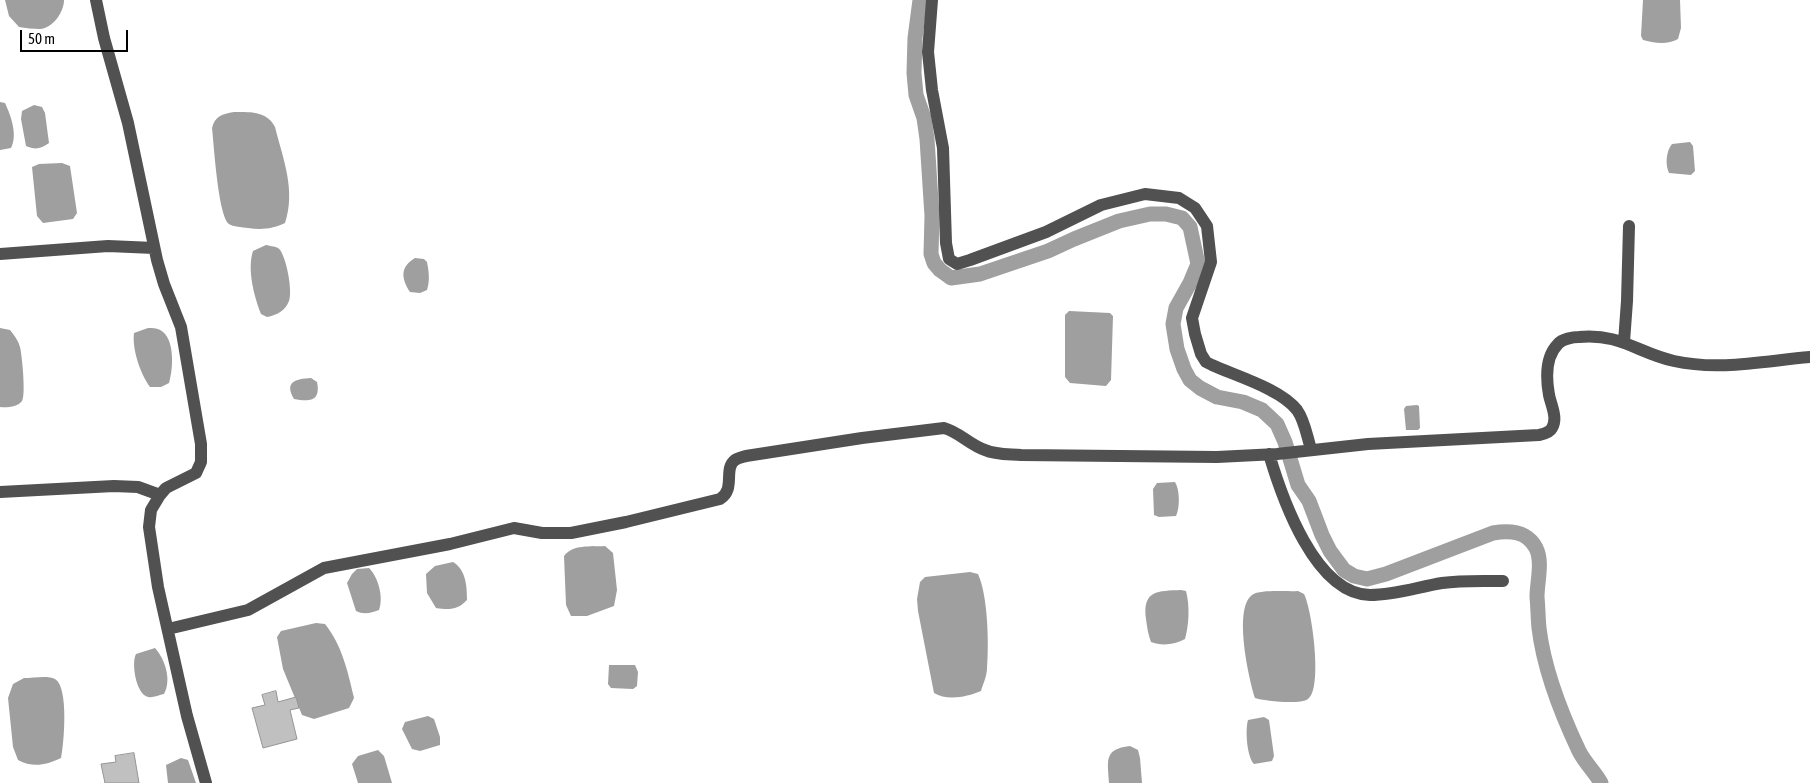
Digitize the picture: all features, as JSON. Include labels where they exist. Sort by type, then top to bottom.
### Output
[{"type":"street","points":[[96,0],[104,38],[128,123],[154,248],[164,284],[182,327],[200,431],[202,454],[196,473],[166,488],[160,495],[151,510],[149,528],[158,587],[187,716],[206,783]]},
{"type":"street","points":[[932,0],[928,52],[932,90],[943,148],[946,243],[949,259],[957,264],[970,260],[1046,232],[1101,205],[1133,196],[1145,194],[1165,195],[1188,202],[1196,208],[1206,226],[1211,257],[1192,318],[1201,354],[1206,362],[1263,386],[1286,399],[1297,410],[1303,422],[1307,450]]},
{"type":"street","points":[[1624,342],[1629,226]]},
{"type":"street","points":[[0,254],[99,247],[154,248]]},
{"type":"street","points":[[168,629],[248,610],[324,568],[450,544],[514,528],[542,533],[571,533],[626,522],[720,499],[728,492],[731,464],[739,458],[755,454],[944,428],[954,430],[984,450],[1021,455],[1207,457],[1273,454],[1443,439],[1539,435],[1547,433],[1552,428],[1555,419],[1549,394],[1547,368],[1551,354],[1559,343],[1573,337],[1594,335],[1608,337],[1673,361],[1704,365],[1752,364],[1810,357]]},
{"type":"street","points":[[1273,454],[1279,488],[1300,535],[1314,556],[1339,584],[1350,592],[1370,595],[1472,580],[1503,581]]},
{"type":"street","points":[[0,492],[114,486],[138,487],[160,495]]},
{"type":"shaded area","points":[[5,0],[64,0],[64,5],[57,19],[49,26],[32,29],[19,27],[9,16]]},
{"type":"shaded area","points":[[1643,0],[1680,0],[1681,28],[1678,39],[1665,43],[1643,40],[1641,36]]},
{"type":"shaded area","points":[[0,102],[5,103],[13,125],[14,137],[11,148],[0,150]]},
{"type":"shaded area","points":[[34,105],[42,107],[45,113],[49,143],[38,148],[26,146],[21,119],[22,111]]},
{"type":"shaded area","points":[[234,112],[263,115],[275,127],[285,163],[289,187],[288,211],[285,223],[271,228],[253,229],[231,225],[225,218],[219,194],[212,128],[220,116]]},
{"type":"shaded area","points":[[1690,142],[1693,146],[1695,171],[1691,175],[1669,173],[1667,158],[1668,150],[1672,144]]},
{"type":"shaded area","points":[[62,163],[70,166],[77,213],[73,219],[43,223],[37,216],[32,167],[39,164]]},
{"type":"shaded area","points":[[266,245],[276,247],[281,251],[288,273],[290,290],[289,301],[283,310],[267,317],[261,314],[258,307],[252,282],[251,266],[253,251]]},
{"type":"shaded area","points":[[415,258],[424,259],[427,262],[428,269],[429,280],[427,290],[420,293],[410,292],[404,277],[404,269]]},
{"type":"shaded area","points":[[1069,311],[1110,313],[1113,316],[1111,380],[1106,386],[1070,383],[1065,377],[1065,315]]},
{"type":"shaded area","points":[[0,328],[10,330],[18,342],[22,358],[24,383],[22,401],[15,406],[9,407],[0,407]]},
{"type":"shaded area","points":[[148,328],[158,329],[163,332],[170,342],[172,364],[169,383],[161,387],[150,387],[140,368],[136,353],[134,333]]},
{"type":"shaded area","points":[[311,378],[317,382],[316,397],[309,400],[294,399],[290,389],[293,382]]},
{"type":"shaded area","points":[[1406,406],[1419,406],[1420,428],[1418,430],[1406,430],[1404,409]]},
{"type":"shaded area","points":[[1175,482],[1179,499],[1176,516],[1159,517],[1154,515],[1153,489],[1157,483]]},
{"type":"shaded area","points":[[605,546],[613,553],[617,590],[614,606],[587,616],[571,616],[566,605],[564,556],[577,548]]},
{"type":"shaded area","points":[[453,562],[461,569],[463,574],[467,600],[460,606],[453,608],[436,608],[427,593],[426,574],[435,566]]},
{"type":"shaded area","points":[[369,568],[375,577],[381,599],[379,610],[362,613],[356,611],[347,583],[357,569]]},
{"type":"shaded area","points":[[970,572],[978,574],[986,607],[988,658],[986,674],[981,691],[970,695],[945,697],[934,693],[918,611],[917,599],[920,582],[925,577]]},
{"type":"shaded area","points":[[1186,591],[1188,603],[1188,622],[1185,639],[1177,643],[1168,644],[1151,642],[1145,609],[1149,597],[1159,592]]},
{"type":"shaded area","points":[[1298,591],[1304,594],[1307,602],[1313,631],[1315,680],[1312,692],[1308,699],[1298,702],[1255,698],[1244,645],[1243,629],[1246,603],[1256,593]]},
{"type":"shaded area","points":[[316,623],[325,624],[336,641],[347,669],[354,698],[349,708],[314,719],[302,715],[283,669],[277,637],[281,631]]},
{"type":"shaded area","points":[[155,648],[162,658],[167,682],[164,694],[148,697],[140,690],[134,671],[134,664],[136,654]]},
{"type":"shaded area","points":[[609,665],[635,665],[638,672],[637,686],[633,689],[611,688],[608,684]]},
{"type":"shaded area","points":[[44,677],[55,679],[62,693],[64,716],[61,758],[40,765],[18,760],[13,747],[8,698],[13,684],[24,678]]},
{"type":"shaded area","points":[[428,716],[434,719],[440,737],[440,745],[420,751],[412,749],[402,729],[405,722]]},
{"type":"shaded area","points":[[1264,717],[1269,720],[1274,756],[1272,761],[1254,764],[1247,743],[1248,720]]},
{"type":"shaded area","points":[[1130,746],[1138,750],[1142,783],[1109,783],[1108,762],[1111,753]]},
{"type":"shaded area","points":[[378,750],[384,756],[392,783],[358,783],[352,764],[358,756]]},
{"type":"shaded area","points":[[181,758],[188,760],[196,783],[168,783],[166,765]]},
{"type":"building","points":[[276,691],[278,702],[296,697],[299,708],[290,710],[297,739],[263,748],[252,708],[265,705],[262,695]]},
{"type":"building","points":[[134,753],[139,783],[105,783],[101,764],[116,762],[115,756]]},
{"type":"waterway","points":[[920,0],[915,38],[914,73],[916,95],[924,118],[927,139],[932,216],[931,254],[934,263],[940,270],[951,278],[980,274],[1048,251],[1119,221],[1150,214],[1166,214],[1182,218],[1190,227],[1198,264],[1176,308],[1173,324],[1177,349],[1190,380],[1217,397],[1243,402],[1262,410],[1277,424],[1285,442],[1298,485],[1309,501],[1330,551],[1344,570],[1354,576],[1367,579],[1386,574],[1493,533],[1512,532],[1528,538],[1536,548],[1539,559],[1537,597],[1539,624],[1541,644],[1549,675],[1579,751],[1601,783]]}]
